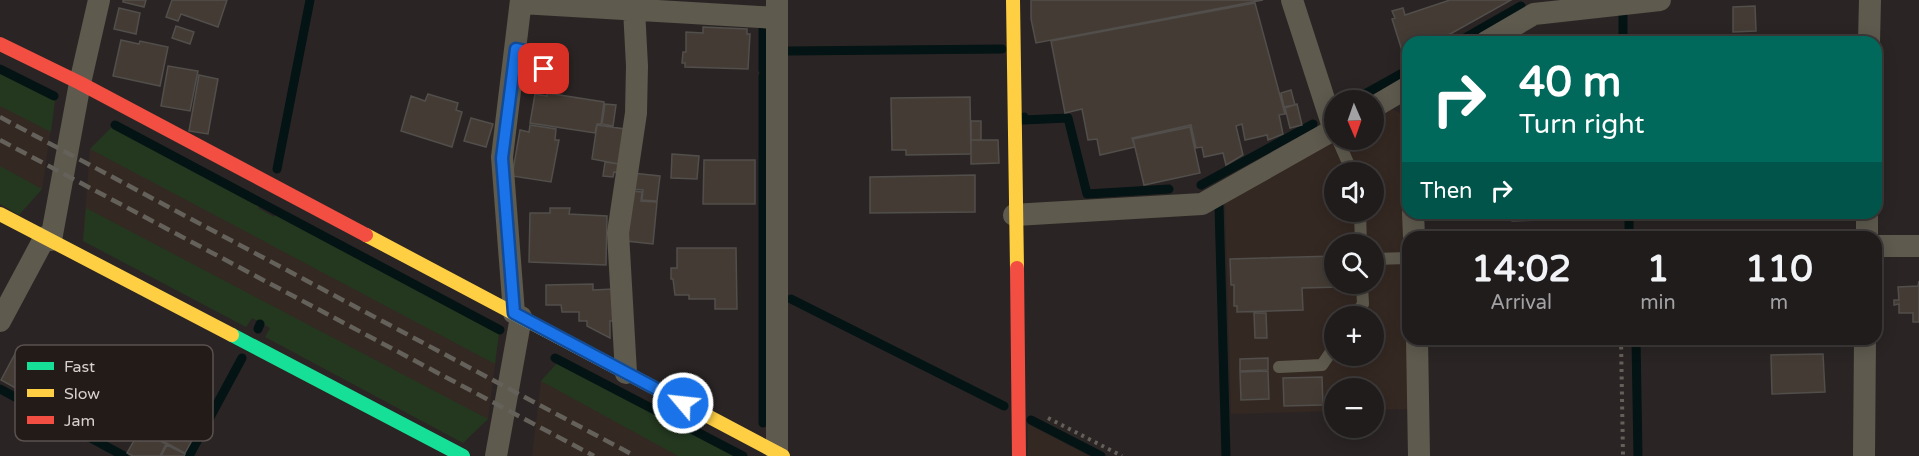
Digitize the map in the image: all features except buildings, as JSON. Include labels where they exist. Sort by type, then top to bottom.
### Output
[{"type":"street","points":[[0,321],[48,239],[99,0]]},
{"type":"street","points":[[1013,0],[1014,215],[1019,456]]},
{"type":"street","points":[[1292,0],[1324,99]]},
{"type":"street","points":[[1494,36],[1532,7],[1660,0]]},
{"type":"street","points":[[1869,36],[1870,0]]},
{"type":"street","points":[[0,44],[80,84],[518,315],[780,454],[777,9],[634,9],[521,1],[502,158],[518,315],[496,456]]},
{"type":"street","points":[[626,373],[618,233],[636,113],[637,66],[634,9]]},
{"type":"street","points":[[1384,100],[1402,90]]},
{"type":"street","points":[[1014,215],[1202,204],[1324,139]]},
{"type":"street","points":[[0,214],[463,456]]},
{"type":"street","points":[[1882,246],[1919,246]]},
{"type":"street","points":[[1416,345],[1419,456]]},
{"type":"street","points":[[1864,456],[1866,345]]},
{"type":"lane","points":[[516,49],[530,52],[559,87]]},
{"type":"lane","points":[[1384,259],[1402,258]]},
{"type":"lane","points":[[1279,367],[1322,365],[1324,362]]},
{"type":"path","points":[[1621,345],[1623,456]]},
{"type":"path","points":[[1018,402],[1122,456]]},
{"type":"shaded area","points":[[0,73],[55,100],[42,189],[19,215],[0,204]]},
{"type":"shaded area","points":[[1388,107],[1402,114],[1402,219],[1405,219],[1405,231],[1402,231],[1402,345],[1408,345],[1410,409],[1384,410],[1384,378],[1324,378],[1324,411],[1231,414],[1225,201],[1324,146],[1324,150],[1384,150],[1384,109]]},
{"type":"shaded area","points":[[113,126],[260,205],[258,208],[274,217],[276,213],[499,333],[488,419],[463,443],[265,337],[270,328],[252,318],[83,241],[90,149]]},
{"type":"shaded area","points":[[558,362],[736,456],[532,456],[541,381]]},
{"type":"shaded area","points":[[1028,424],[1089,456],[1028,456]]},
{"type":"green space","points":[[0,73],[55,100],[51,132],[0,106]]},
{"type":"green space","points":[[113,126],[260,205],[258,208],[274,217],[276,213],[499,333],[495,364],[90,149]]},
{"type":"green space","points":[[0,166],[42,189],[19,215],[0,204]]},
{"type":"green space","points":[[86,208],[488,419],[463,443],[265,337],[270,328],[252,318],[246,327],[83,241]]},
{"type":"green space","points":[[558,362],[736,456],[678,456],[541,381]]},
{"type":"waterway","points":[[277,169],[310,0]]},
{"type":"waterway","points":[[1468,36],[1521,6]]},
{"type":"waterway","points":[[1623,15],[1623,36]]},
{"type":"waterway","points":[[763,27],[763,70]]},
{"type":"waterway","points":[[788,51],[1002,49]]},
{"type":"waterway","points":[[0,69],[54,96]]},
{"type":"waterway","points":[[1372,90],[1402,73]]},
{"type":"waterway","points":[[763,76],[763,423]]},
{"type":"waterway","points":[[1024,117],[1023,120],[1068,118],[1087,194],[1169,189]]},
{"type":"waterway","points":[[1201,185],[1313,124]]},
{"type":"waterway","points":[[115,125],[500,330]]},
{"type":"waterway","points":[[1219,206],[1226,456]]},
{"type":"waterway","points":[[1629,219],[1629,231]]},
{"type":"waterway","points":[[791,299],[1004,406]]},
{"type":"waterway","points":[[258,329],[260,324]]},
{"type":"waterway","points":[[1636,345],[1638,456]]},
{"type":"waterway","points":[[213,412],[242,358]]},
{"type":"waterway","points":[[555,358],[743,456]]},
{"type":"waterway","points":[[0,389],[15,397]]},
{"type":"waterway","points":[[1031,420],[1101,456]]},
{"type":"waterway","points":[[96,441],[124,456]]},
{"type":"waterway","points":[[189,456],[197,441]]},
{"type":"railway","points":[[0,117],[635,456]]},
{"type":"railway","points":[[0,140],[594,456]]},
{"type":"traffic: fast","points":[[232,335],[463,456]]},
{"type":"traffic: slow","points":[[1013,0],[1017,268]]},
{"type":"traffic: slow","points":[[0,214],[232,335]]},
{"type":"traffic: slow","points":[[366,235],[783,456]]},
{"type":"traffic: jam","points":[[0,44],[80,83],[366,235]]},
{"type":"traffic: jam","points":[[1017,268],[1019,456]]},
{"type":"route","points":[[544,69],[530,52],[516,49],[502,158],[514,313],[683,403]]}]
